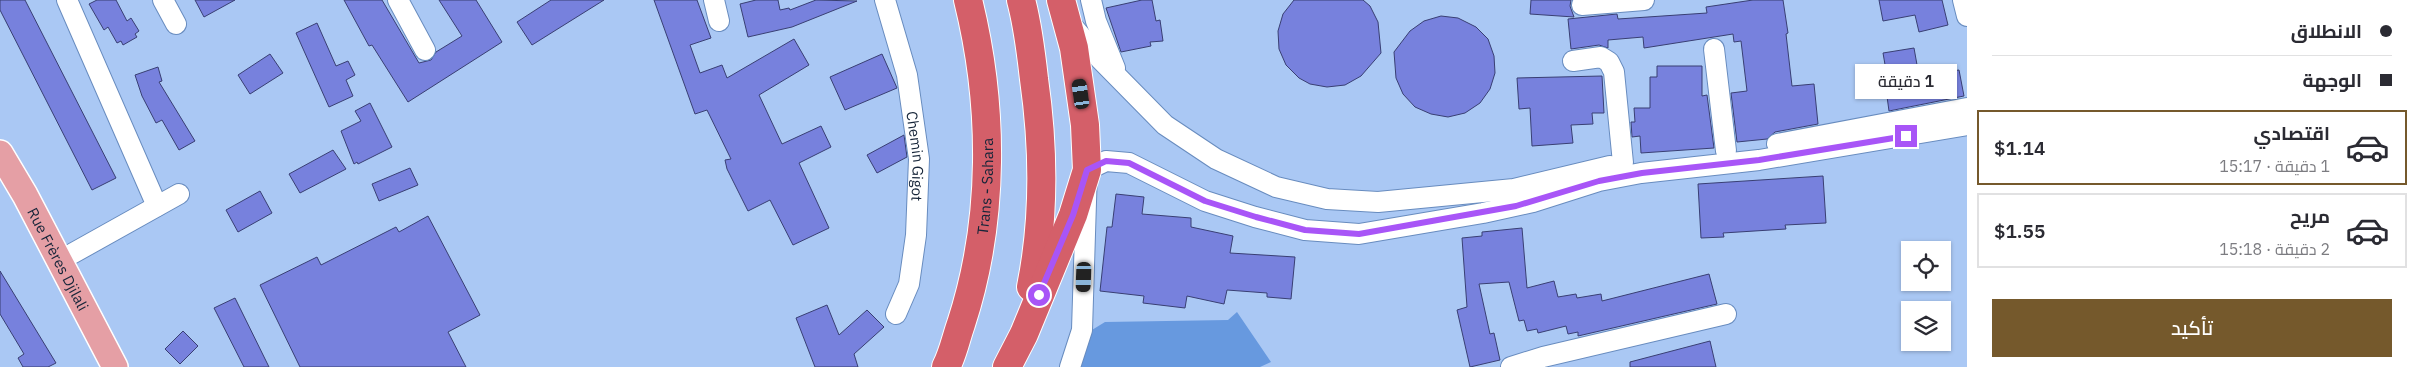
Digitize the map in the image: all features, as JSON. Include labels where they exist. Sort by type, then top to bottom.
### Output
[{"type":"highway","name":"Trans - Sahara","points":[[946,367],[968,303],[979,259],[985,202],[985,99],[979,43],[968,0]]},
{"type":"highway","points":[[1007,367],[1023,322],[1036,262],[1043,178],[1041,130],[1027,22],[1022,0]]},
{"type":"highway","points":[[1007,367],[1024,334],[1073,215],[1087,170],[1086,125],[1074,48],[1063,8]]},
{"type":"main road","name":"Rue Frères Djilali","points":[[0,153],[115,367]]},
{"type":"street","points":[[67,0],[157,206]]},
{"type":"street","points":[[162,0],[176,24]]},
{"type":"street","points":[[398,0],[425,50]]},
{"type":"street","points":[[714,0],[719,21]]},
{"type":"street","name":"Chemin Gigot","points":[[885,0],[907,75],[919,159],[916,235],[909,284],[896,314]]},
{"type":"street","points":[[1091,0],[1096,21],[1120,80]]},
{"type":"street","points":[[1582,5],[1644,0]]},
{"type":"street","points":[[1963,0],[1967,16]]},
{"type":"street","points":[[1063,8],[1120,80],[1165,125],[1216,159],[1276,187],[1327,199],[1378,202],[1514,189],[1623,163],[1781,144],[1967,108]]},
{"type":"street","points":[[1714,49],[1726,151]]},
{"type":"street","points":[[1573,61],[1601,57],[1610,62],[1614,72],[1623,163]]},
{"type":"street","points":[[1070,367],[1082,330],[1087,170],[1106,161],[1129,163],[1205,201],[1256,217],[1305,230],[1359,234],[1508,208],[1599,181],[1633,175],[1759,160],[1967,125]]},
{"type":"street","points":[[59,260],[179,194]]},
{"type":"street","points":[[1511,367],[1545,362],[1726,314]]},
{"type":"shaded area","points":[[1237,312],[1271,362],[1260,367],[1075,367],[1087,333],[1105,322],[1228,320]]},
{"type":"building","points":[[0,0],[25,0],[116,178],[92,190],[0,10]]},
{"type":"building","points":[[97,0],[116,0],[127,21],[131,18],[139,31],[135,34],[137,37],[123,45],[121,41],[117,43],[108,27],[104,30],[89,4]]},
{"type":"building","points":[[195,0],[235,0],[204,17]]},
{"type":"building","points":[[344,0],[382,0],[419,63],[431,60],[436,52],[462,36],[439,0],[476,0],[502,42],[408,102],[372,45],[369,46]]},
{"type":"building","points":[[551,0],[604,0],[532,45],[517,22]]},
{"type":"building","points":[[654,0],[697,0],[711,38],[690,45],[700,73],[722,65],[727,78],[794,39],[809,65],[759,95],[782,144],[821,126],[831,147],[799,163],[829,228],[793,245],[770,200],[748,211],[727,169],[725,160],[731,159],[707,110],[695,114]]},
{"type":"building","points":[[756,0],[778,0],[780,10],[789,8],[790,10],[816,0],[857,1],[792,27],[748,37],[740,4]]},
{"type":"building","points":[[1142,0],[1152,0],[1156,21],[1160,20],[1163,41],[1150,42],[1151,46],[1121,52],[1106,8]]},
{"type":"building","points":[[1294,0],[1363,0],[1370,6],[1378,22],[1381,53],[1361,76],[1345,85],[1327,87],[1310,84],[1299,78],[1286,65],[1279,49],[1278,31],[1283,14]]},
{"type":"building","points":[[1531,0],[1571,0],[1570,6],[1574,17],[1530,14]]},
{"type":"building","points":[[1753,0],[1783,0],[1788,33],[1786,34],[1792,86],[1814,84],[1818,124],[1775,132],[1767,139],[1737,142],[1731,93],[1747,91],[1741,41],[1734,42],[1733,34],[1644,48],[1643,37],[1608,40],[1608,48],[1599,45],[1571,49],[1568,19],[1617,14],[1618,19],[1707,13],[1706,7]]},
{"type":"building","points":[[1879,0],[1942,0],[1948,25],[1919,32],[1915,15],[1883,21]]},
{"type":"building","points":[[1441,16],[1458,18],[1476,27],[1488,39],[1494,56],[1495,73],[1490,89],[1480,103],[1465,113],[1448,117],[1431,114],[1415,107],[1403,94],[1396,78],[1394,52],[1410,31],[1424,21]]},
{"type":"building","points":[[317,23],[336,66],[348,61],[355,75],[346,80],[353,96],[329,107],[296,33]]},
{"type":"building","points":[[1914,48],[1919,76],[1959,70],[1964,96],[1889,111],[1885,82],[1888,82],[1883,53]]},
{"type":"building","points":[[270,54],[283,73],[250,94],[238,75]]},
{"type":"building","points":[[882,54],[897,88],[845,110],[830,77]]},
{"type":"building","points":[[1657,66],[1702,66],[1702,96],[1707,95],[1714,148],[1641,153],[1640,136],[1632,137],[1631,122],[1635,122],[1634,108],[1650,108],[1650,77],[1657,77]]},
{"type":"building","points":[[158,67],[162,81],[159,82],[195,141],[179,150],[162,120],[156,123],[142,96],[135,75]]},
{"type":"building","points":[[1602,76],[1604,113],[1592,113],[1593,124],[1571,125],[1573,143],[1532,146],[1530,108],[1519,109],[1517,78]]},
{"type":"building","points":[[370,103],[392,147],[358,164],[357,162],[354,164],[341,131],[361,121],[355,111]]},
{"type":"building","points":[[904,135],[907,157],[877,173],[867,155]]},
{"type":"building","points":[[333,150],[346,169],[300,193],[289,174]]},
{"type":"building","points":[[410,168],[418,185],[379,201],[372,184]]},
{"type":"building","points":[[1823,176],[1826,223],[1785,225],[1786,229],[1723,233],[1724,237],[1701,238],[1698,184]]},
{"type":"building","points":[[260,191],[272,213],[238,232],[226,210]]},
{"type":"building","points":[[1116,194],[1144,197],[1142,214],[1191,218],[1191,227],[1233,236],[1230,253],[1295,257],[1291,299],[1267,297],[1267,293],[1227,290],[1224,304],[1187,296],[1185,308],[1143,303],[1144,296],[1100,291],[1107,227],[1112,227]]},
{"type":"building","points":[[428,216],[480,315],[448,332],[466,367],[300,367],[260,285],[317,257],[321,265],[396,227],[399,232]]},
{"type":"building","points":[[1522,228],[1527,288],[1554,281],[1558,297],[1576,294],[1577,298],[1601,294],[1602,301],[1709,274],[1717,304],[1578,336],[1578,332],[1568,334],[1566,326],[1538,333],[1537,329],[1527,331],[1524,320],[1519,321],[1509,282],[1479,284],[1490,334],[1494,333],[1500,360],[1470,367],[1457,310],[1467,307],[1462,238],[1482,236],[1482,232]]},
{"type":"building","points":[[0,271],[56,363],[48,367],[23,367],[18,358],[24,354],[0,314]]},
{"type":"building","points":[[235,298],[269,367],[244,367],[214,308]]},
{"type":"building","points":[[827,305],[839,335],[867,310],[884,327],[854,354],[858,367],[815,367],[796,318]]},
{"type":"building","points":[[183,331],[198,346],[180,364],[165,349]]},
{"type":"building","points":[[1710,341],[1716,367],[1630,367],[1630,362]]},
{"type":"route","points":[[1039,295],[1073,215],[1087,170],[1106,161],[1129,163],[1205,201],[1256,217],[1305,230],[1359,234],[1408,227],[1516,206],[1599,181],[1642,173],[1759,160],[1906,136]]}]
